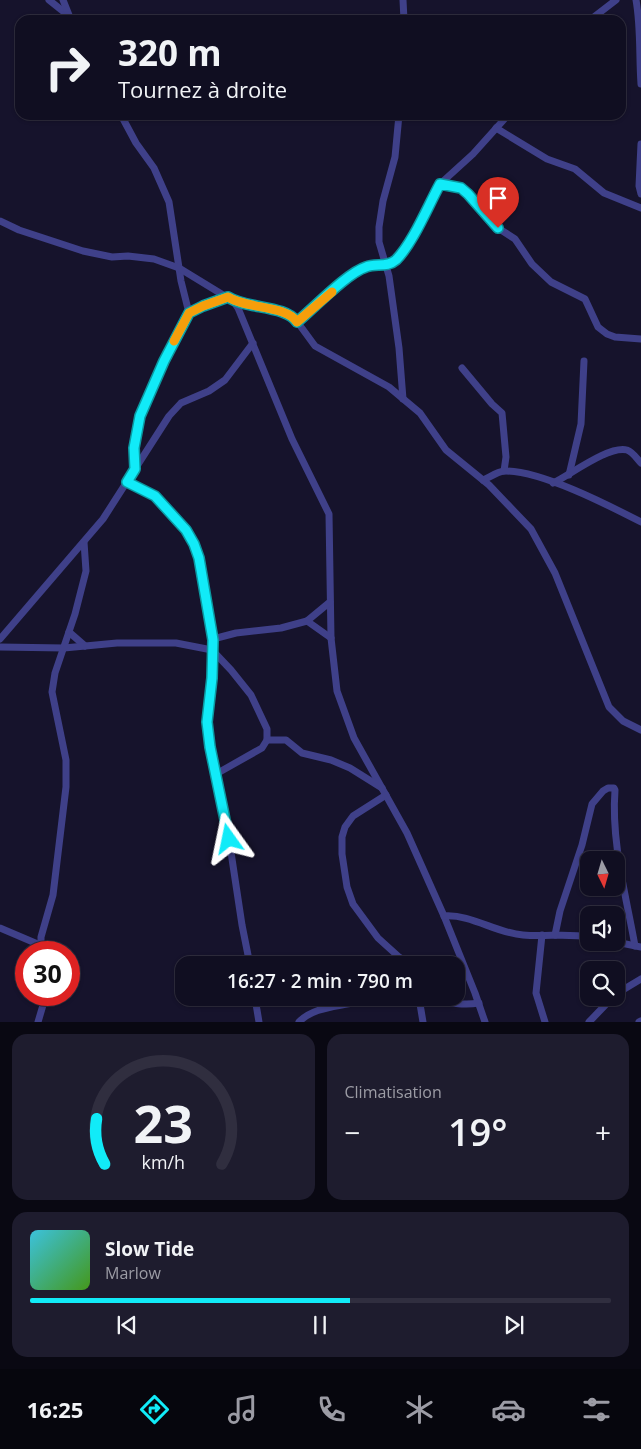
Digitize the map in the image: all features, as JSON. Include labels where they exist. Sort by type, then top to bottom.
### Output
[{"type":"street","points":[[49,0],[66,15]]},
{"type":"street","points":[[63,0],[69,15]]},
{"type":"street","points":[[403,0],[404,15]]},
{"type":"street","points":[[596,15],[616,0]]},
{"type":"street","points":[[636,0],[641,25],[639,57],[641,84]]},
{"type":"street","points":[[124,120],[136,143],[154,168],[169,202],[179,268],[189,313]]},
{"type":"street","points":[[399,120],[395,157],[378,227],[378,242],[386,266],[399,348],[403,399]]},
{"type":"street","points":[[297,322],[350,276],[366,267],[386,266],[394,262],[422,220],[440,184],[474,154],[503,120]]},
{"type":"street","points":[[496,128],[547,160],[575,169],[604,193],[641,208]]},
{"type":"street","points":[[641,144],[639,186],[641,194]]},
{"type":"street","points":[[440,184],[461,188],[498,228],[515,239],[532,264],[551,282],[585,299],[598,327],[615,337],[641,339]]},
{"type":"street","points":[[0,221],[19,230],[83,251],[112,258],[128,256],[154,259],[179,268],[230,299],[238,308],[292,439],[329,514],[331,638],[337,691],[354,738],[406,833],[444,916],[484,1022]]},
{"type":"street","points":[[135,469],[134,448],[140,416],[164,361],[189,313],[203,306],[230,299],[293,316],[315,346],[389,388],[420,413],[446,450],[483,480],[531,529],[555,573],[609,707],[624,721],[641,730]]},
{"type":"street","points":[[0,639],[104,519],[169,416],[181,403],[209,391],[225,380],[253,343]]},
{"type":"street","points":[[569,488],[568,476],[581,424],[584,361]]},
{"type":"street","points":[[462,368],[502,413],[506,457],[504,471]]},
{"type":"street","points":[[553,483],[596,458],[620,450],[632,453],[641,463]]},
{"type":"street","points":[[483,480],[504,471],[536,477],[569,488],[641,522]]},
{"type":"street","points":[[127,482],[155,496],[186,530],[199,558],[213,640],[212,678],[207,722],[210,747],[229,839],[248,956]]},
{"type":"street","points":[[41,941],[53,895],[66,787],[66,760],[52,692],[55,673],[86,571],[84,542]]},
{"type":"street","points":[[213,640],[236,633],[281,628],[307,622],[330,602]]},
{"type":"street","points":[[307,622],[331,638]]},
{"type":"street","points":[[69,632],[84,646]]},
{"type":"street","points":[[0,647],[64,648],[117,643],[176,643],[212,650],[251,695],[267,729],[267,740],[262,748],[216,774]]},
{"type":"street","points":[[267,740],[286,740],[302,753],[331,760],[350,768],[384,792]]},
{"type":"street","points":[[556,934],[562,903],[582,846],[592,804],[602,791],[612,788],[614,790],[614,820],[619,862],[638,947],[625,944]]},
{"type":"street","points":[[384,792],[353,816],[345,826],[342,837],[342,854],[347,887],[352,904],[378,938],[398,956]]},
{"type":"street","points":[[444,916],[458,915],[500,931],[522,935],[556,934],[580,936]]},
{"type":"street","points":[[0,928],[25,941]]},
{"type":"street","points":[[542,935],[536,993],[544,1022]]},
{"type":"street","points":[[625,989],[641,979]]},
{"type":"street","points":[[465,1005],[478,1003]]},
{"type":"street","points":[[38,1022],[43,1006]]},
{"type":"street","points":[[256,1006],[259,1022]]},
{"type":"street","points":[[299,1022],[307,1015],[339,1006]]},
{"type":"street","points":[[420,1006],[423,1022]]},
{"type":"street","points":[[588,1022],[604,1006]]},
{"type":"slow traffic","points":[[174,341],[189,313],[228,297],[233,301],[293,316],[297,322],[332,292]]},
{"type":"route","points":[[229,839],[210,747],[207,722],[212,678],[213,640],[199,558],[186,530],[155,496],[127,482],[135,469],[134,448],[140,416],[164,361],[189,313],[203,306],[228,297],[233,301],[293,316],[297,322],[350,276],[366,267],[386,266],[394,262],[422,220],[440,184],[461,188],[481,207],[498,228]]}]
